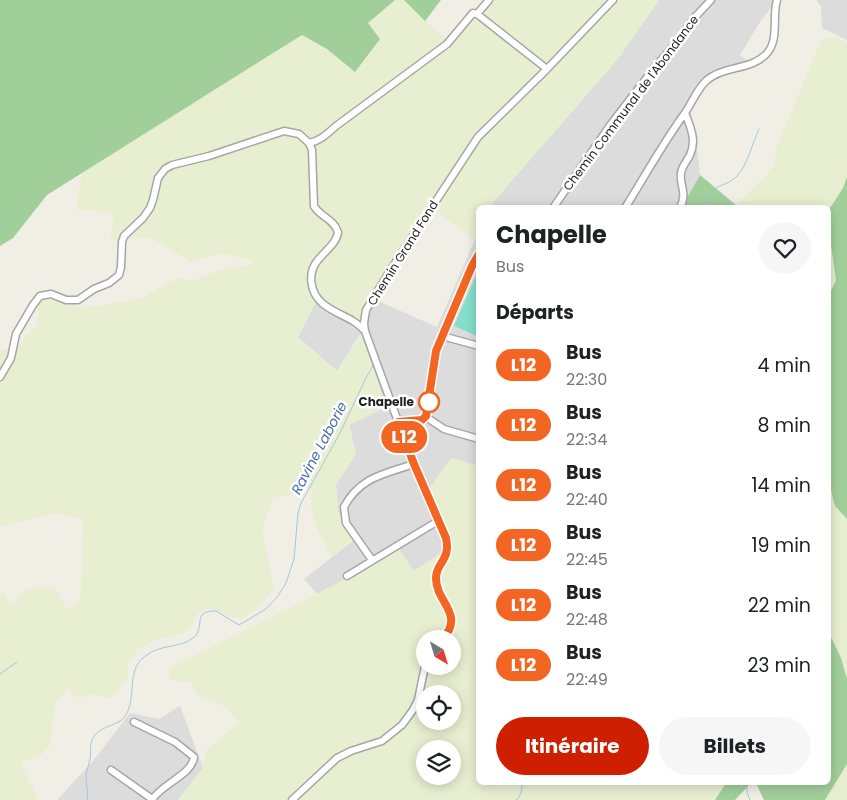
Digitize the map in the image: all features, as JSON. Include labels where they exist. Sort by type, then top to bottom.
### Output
[{"type":"street","points":[[477,14],[488,0]]},
{"type":"street","name":"Chemin Grand Fond","points":[[449,630],[451,626],[450,612],[439,590],[436,578],[448,548],[446,538],[398,422],[365,331],[364,316],[478,137],[613,0]]},
{"type":"street","name":"Chemin Communal de l'Abondance","points":[[555,205],[616,118],[696,16],[711,0]]},
{"type":"street","points":[[627,205],[704,82],[720,71],[752,63],[768,53],[774,35],[777,0]]},
{"type":"street","points":[[309,143],[323,138],[442,48],[473,13],[477,14],[547,69]]},
{"type":"street","points":[[681,205],[684,190],[681,176],[682,168],[691,152],[693,142],[692,131],[685,112]]},
{"type":"street","points":[[0,377],[11,358],[16,334],[40,296],[52,294],[66,300],[78,300],[94,289],[109,283],[119,275],[124,236],[143,218],[150,208],[154,200],[158,178],[165,169],[172,165],[203,158],[284,131],[299,134],[309,143],[312,150],[314,206],[318,212],[332,221],[338,232],[337,238],[315,264],[312,271],[311,282],[316,295],[322,303],[354,321],[365,331]]},
{"type":"street","points":[[398,422],[422,420],[426,416],[436,351],[476,258]]},
{"type":"street","points":[[442,336],[476,345]]},
{"type":"street","points":[[426,416],[444,429],[476,438]]},
{"type":"street","points":[[372,560],[346,523],[344,507],[355,490],[365,482],[376,476],[414,464]]},
{"type":"street","points":[[347,576],[438,521]]},
{"type":"street","points":[[292,800],[337,758],[351,751],[382,741],[402,725],[418,700],[423,675]]},
{"type":"street","points":[[111,770],[152,800],[156,794],[186,771],[194,761],[194,757],[175,742],[134,722]]},
{"type":"shaded area","points":[[659,0],[777,0],[760,22],[740,55],[749,62],[717,76],[708,84],[691,110],[700,175],[682,205],[491,205],[617,60]]},
{"type":"shaded area","points":[[816,0],[847,0],[847,40],[822,28],[821,6]]},
{"type":"shaded area","points":[[476,237],[476,465],[451,458],[452,546],[414,571],[399,550],[317,594],[304,579],[354,540],[338,512],[336,485],[356,454],[349,424],[360,334],[337,371],[298,337],[317,299],[359,321],[378,301],[437,327]]},
{"type":"shaded area","points":[[476,276],[476,336],[454,326]]},
{"type":"shaded area","points":[[180,706],[203,768],[178,800],[57,800],[93,761],[130,713],[159,719]]},
{"type":"green space","points":[[0,0],[395,0],[368,23],[380,39],[355,72],[327,49],[302,35],[47,195],[13,238],[0,246]]},
{"type":"green space","points":[[395,0],[404,0],[447,41],[484,0],[659,0],[617,60],[490,205],[476,205],[476,236],[474,240],[434,209],[378,300],[359,322],[317,300],[298,337],[337,371],[361,334],[387,407],[349,425],[356,454],[336,485],[338,512],[354,539],[332,557],[317,529],[311,507],[312,490],[301,486],[288,496],[274,497],[262,529],[274,589],[258,608],[241,619],[209,608],[199,612],[192,625],[184,634],[158,639],[138,649],[128,664],[128,677],[112,699],[96,694],[77,698],[69,688],[60,696],[55,704],[50,745],[41,755],[20,763],[39,800],[0,800],[0,596],[3,593],[9,604],[13,603],[29,588],[42,587],[56,589],[66,609],[76,605],[81,595],[83,519],[55,513],[0,526],[0,350],[16,348],[37,325],[39,304],[44,299],[86,308],[140,299],[177,278],[192,281],[223,269],[252,265],[253,261],[221,253],[192,262],[149,237],[111,240],[114,213],[76,209],[82,173],[302,35],[327,49],[355,72],[368,24]]},
{"type":"green space","points":[[404,0],[441,0],[425,21]]},
{"type":"green space","points":[[836,37],[847,43],[847,177],[843,188],[831,206],[737,205],[743,197],[766,176],[774,165],[777,147],[823,39]]},
{"type":"green space","points":[[700,175],[736,205],[683,205]]},
{"type":"green space","points":[[847,177],[847,519],[835,506],[831,491],[831,291],[836,280],[831,245],[831,206],[843,188]]},
{"type":"green space","points":[[831,220],[836,280],[831,291]]},
{"type":"green space","points":[[451,458],[476,465],[476,785],[725,785],[715,800],[178,800],[203,768],[206,750],[239,723],[226,707],[197,694],[191,682],[169,680],[170,668],[317,594],[399,550],[414,571],[451,547],[428,490]]},
{"type":"green space","points":[[831,491],[835,506],[847,519],[847,679],[831,638]]},
{"type":"green space","points":[[831,637],[841,658],[847,679],[847,764],[825,800],[764,800],[757,785],[831,785]]},
{"type":"green space","points":[[847,764],[847,800],[825,800]]},
{"type":"green space","points":[[725,785],[749,785],[735,800],[715,800]]},
{"type":"waterway","points":[[707,205],[708,199],[714,190],[732,180],[741,171],[759,129]]},
{"type":"waterway","name":"Ravine Laborie","points":[[87,800],[86,775],[93,737],[102,729],[124,718],[130,706],[135,669],[139,662],[150,653],[182,644],[193,638],[199,630],[201,617],[208,612],[216,611],[239,625],[266,609],[278,596],[286,583],[294,559],[298,513],[301,503],[339,435],[374,364]]},
{"type":"waterway","points":[[0,674],[17,662]]},
{"type":"waterway","points":[[516,800],[521,793],[522,785]]},
{"type":"waterway","points":[[747,785],[750,800]]},
{"type":"bus line","name":"L12","points":[[449,630],[451,626],[450,612],[439,590],[436,578],[437,572],[447,553],[446,538],[398,422],[422,420],[426,416],[436,351],[476,258]]},
{"type":"place","name":"Chapelle","points":[[429,402]]}]
